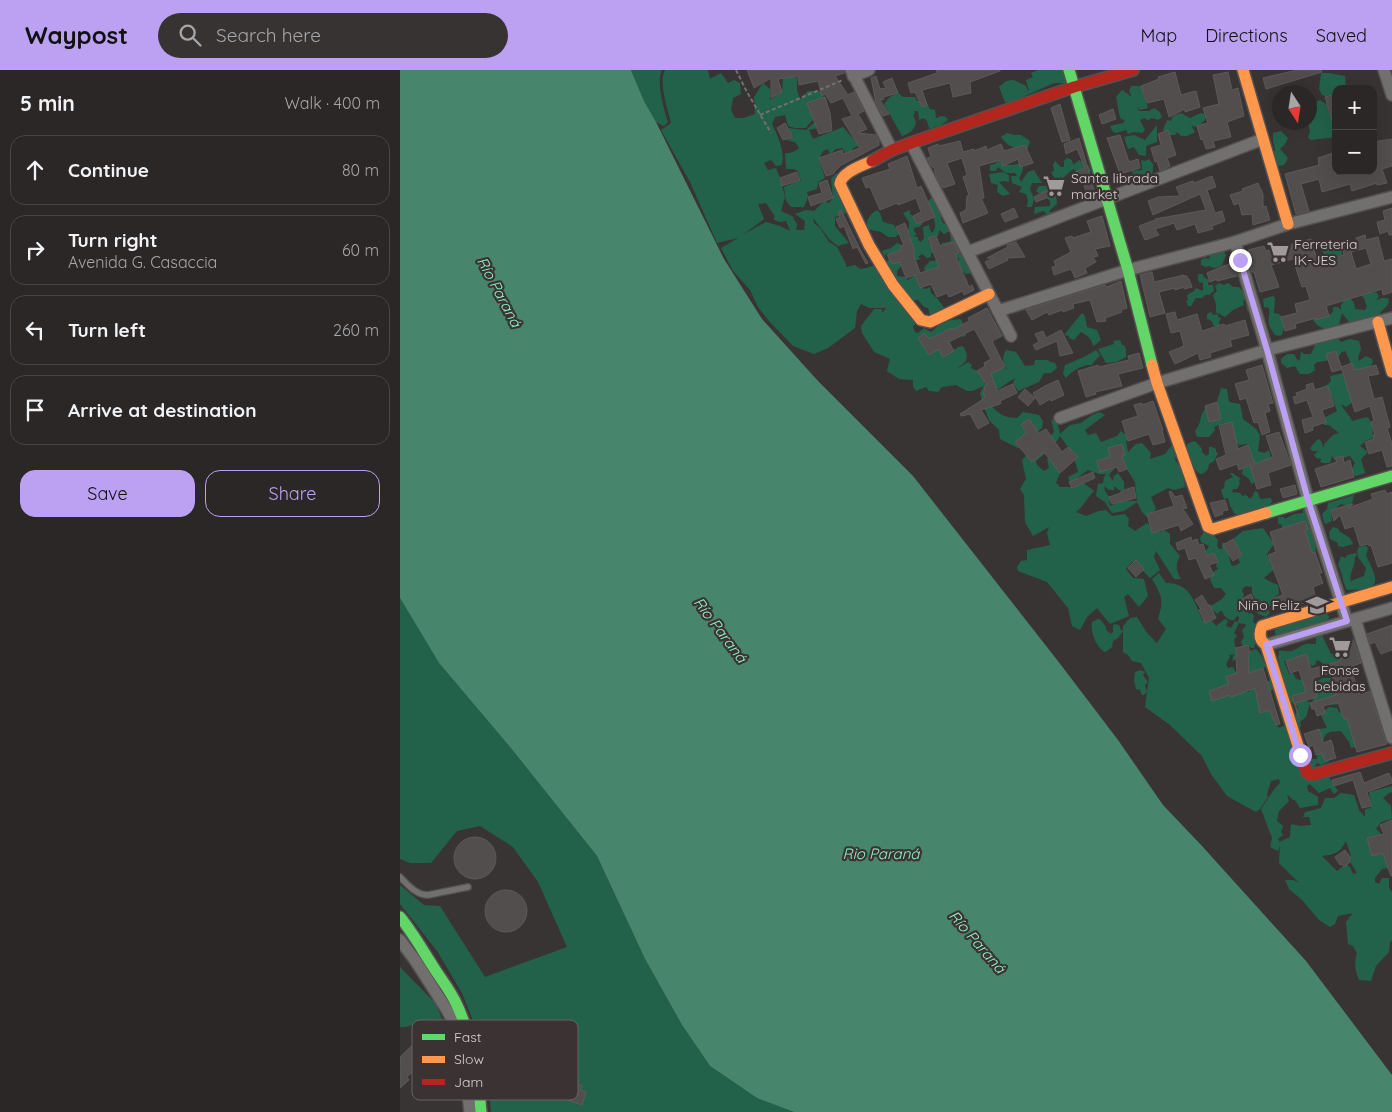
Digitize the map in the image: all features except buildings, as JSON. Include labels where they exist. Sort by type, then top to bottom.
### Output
[{"type":"street","points":[[869,70],[852,73],[892,150]]},
{"type":"street","points":[[1069,70],[1108,198],[1157,384],[1208,527],[1213,529],[1392,476]]},
{"type":"street","points":[[989,294],[930,322],[921,320],[893,286],[869,245],[840,184],[841,179],[892,150],[1074,87],[1133,70]]},
{"type":"street","points":[[1243,70],[1288,224]]},
{"type":"street","points":[[1384,70],[1392,95]]},
{"type":"street","points":[[968,252],[1263,139]]},
{"type":"street","points":[[911,143],[1011,336]]},
{"type":"street","points":[[998,311],[1128,270],[1235,242],[1288,224],[1392,197]]},
{"type":"street","points":[[1235,242],[1308,500],[1341,602],[1351,620],[1392,738]]},
{"type":"street","points":[[1060,418],[1157,384],[1267,350],[1392,318]]},
{"type":"street","points":[[1378,322],[1392,372]]},
{"type":"street","points":[[1392,587],[1262,626],[1259,633],[1266,645],[1307,773],[1317,774],[1392,753]]},
{"type":"street","points":[[1266,645],[1392,608]]},
{"type":"street","points":[[400,917],[416,936],[454,999],[464,1020]]},
{"type":"street","points":[[400,940],[448,1010],[453,1020]]},
{"type":"lane","points":[[400,878],[422,895],[468,887]]},
{"type":"path","points":[[736,70],[771,134]]},
{"type":"path","points":[[760,115],[852,73]]},
{"type":"shaded area","points":[[631,70],[662,70],[660,88],[668,122],[664,126],[656,122],[644,101]]},
{"type":"shaded area","points":[[665,70],[708,70],[710,79],[721,73],[728,83],[734,80],[740,83],[741,94],[733,98],[731,110],[735,118],[744,118],[755,114],[754,97],[763,83],[770,89],[770,100],[782,92],[783,78],[794,76],[797,78],[797,90],[800,99],[808,91],[822,91],[823,98],[807,103],[814,118],[806,128],[788,126],[785,115],[775,117],[772,124],[782,149],[782,165],[776,166],[771,160],[764,163],[768,170],[776,168],[780,178],[785,197],[781,211],[794,217],[797,224],[796,230],[804,230],[805,221],[795,214],[806,210],[814,211],[824,201],[829,203],[833,198],[831,178],[837,173],[846,213],[835,217],[835,226],[849,243],[838,246],[830,240],[813,218],[814,223],[820,228],[829,242],[837,247],[846,267],[855,265],[860,269],[886,263],[890,258],[888,253],[884,256],[882,251],[891,248],[897,243],[901,245],[909,258],[914,255],[910,248],[906,249],[903,243],[903,239],[911,236],[905,231],[909,228],[909,222],[903,213],[910,210],[910,214],[923,222],[920,226],[914,228],[917,235],[913,236],[918,237],[918,240],[921,242],[924,238],[923,227],[929,225],[932,233],[935,226],[928,201],[933,196],[943,211],[942,221],[944,224],[950,224],[951,229],[944,234],[939,230],[938,236],[928,240],[929,244],[935,248],[935,253],[931,253],[931,257],[927,258],[922,254],[918,257],[921,259],[916,260],[916,262],[902,265],[897,271],[897,276],[905,277],[908,280],[915,275],[920,280],[918,287],[926,289],[930,287],[931,293],[945,309],[930,315],[928,308],[924,307],[918,300],[912,300],[916,323],[913,327],[915,332],[918,333],[924,328],[931,332],[944,321],[960,319],[966,336],[961,337],[943,331],[943,338],[951,350],[963,346],[967,354],[966,361],[957,369],[968,362],[972,365],[971,368],[982,373],[985,385],[995,365],[1007,369],[1003,360],[1006,350],[1016,352],[1025,366],[1034,365],[1035,360],[1048,360],[1055,363],[1057,368],[1051,373],[1044,373],[1039,382],[1018,391],[1013,383],[1015,378],[992,393],[991,405],[996,411],[1013,418],[1017,418],[1023,412],[1039,415],[1043,421],[1042,428],[1018,448],[1000,439],[999,430],[989,420],[980,393],[984,386],[972,391],[967,391],[956,385],[942,387],[938,392],[929,391],[926,387],[916,391],[913,387],[913,380],[899,379],[887,371],[890,359],[874,352],[862,333],[861,326],[874,309],[882,309],[882,313],[886,308],[869,308],[861,304],[857,311],[855,328],[828,348],[814,354],[793,346],[769,321],[758,307],[750,290],[733,271],[721,248],[738,238],[717,243],[690,182],[661,130],[671,123],[664,96],[663,75]],"holes":[[[766,203],[774,215],[774,220],[786,221],[790,231],[766,222],[744,234],[764,219],[758,204]]]},
{"type":"shaded area","points":[[1038,70],[1067,70],[1065,83],[1054,83],[1009,103],[1005,102],[999,87],[1006,81],[1014,80],[1026,86],[1029,91],[1026,80],[1033,77],[1031,73]]},
{"type":"shaded area","points":[[1321,73],[1345,76],[1346,85],[1332,85],[1332,98],[1322,95],[1319,89]]},
{"type":"shaded area","points":[[1131,86],[1141,86],[1148,108],[1140,110],[1137,106],[1139,111],[1149,111],[1154,108],[1161,113],[1162,117],[1158,120],[1144,118],[1140,120],[1145,130],[1142,133],[1134,132],[1128,134],[1126,130],[1113,132],[1110,126],[1123,123],[1125,120],[1120,117],[1116,97],[1122,90],[1132,97],[1129,91]]},
{"type":"shaded area","points":[[898,93],[903,97],[915,97],[917,101],[923,100],[930,109],[935,110],[936,118],[941,116],[946,117],[948,120],[930,129],[927,121],[924,118],[919,120],[918,111],[914,111],[915,114],[913,115],[916,122],[914,128],[902,136],[884,104],[890,97]]},
{"type":"shaded area","points":[[1320,100],[1327,105],[1329,113],[1332,114],[1332,137],[1311,140],[1308,138],[1310,130],[1317,130],[1317,102]]},
{"type":"shaded area","points":[[1181,113],[1190,118],[1201,113],[1205,114],[1206,118],[1203,123],[1195,127],[1191,125],[1195,132],[1187,136],[1181,136],[1177,132],[1175,135],[1168,135],[1163,130],[1167,120],[1171,121],[1173,116]]},
{"type":"shaded area","points":[[815,122],[817,128],[809,130],[813,139],[843,127],[856,142],[866,142],[866,144],[853,148],[847,155],[842,148],[836,149],[830,154],[828,149],[823,151],[819,159],[825,178],[818,182],[817,189],[807,192],[808,197],[804,207],[791,207],[786,201],[784,187],[801,180],[798,171],[786,169],[785,153],[793,152],[799,148],[795,142],[786,140],[794,137],[788,128],[806,130]]},
{"type":"shaded area","points":[[1157,125],[1157,142],[1146,146],[1146,156],[1139,155],[1134,147],[1128,149],[1124,137],[1134,135],[1145,140]]},
{"type":"shaded area","points":[[1281,131],[1288,138],[1280,149],[1288,158],[1284,165],[1276,166],[1272,153],[1275,151],[1273,133]]},
{"type":"shaded area","points":[[1007,133],[1021,135],[1030,141],[1028,148],[1020,149],[1006,143],[1001,137]]},
{"type":"shaded area","points":[[1067,158],[1072,160],[1073,165],[1079,160],[1088,165],[1091,170],[1089,176],[1078,176],[1073,169],[1064,177],[1063,182],[1057,183],[1051,172],[1054,171],[1053,165],[1055,161],[1061,167],[1064,167],[1064,161]]},
{"type":"shaded area","points":[[1149,159],[1153,164],[1153,171],[1149,180],[1136,185],[1132,171],[1142,170],[1141,160]]},
{"type":"shaded area","points":[[999,160],[1009,165],[1020,163],[1023,166],[1019,177],[1021,182],[1028,172],[1034,170],[1042,183],[1032,183],[1030,189],[1034,199],[1032,207],[1027,207],[1028,200],[1026,194],[1019,192],[1022,187],[1012,183],[1011,176],[1017,176],[1015,173],[1006,173],[998,167],[996,171],[990,171],[990,165],[995,164]]},
{"type":"shaded area","points":[[1003,172],[1009,175],[1009,182],[999,182],[1010,194],[1003,196],[997,192],[998,185],[991,183],[989,174]]},
{"type":"shaded area","points":[[1039,186],[1048,186],[1056,194],[1057,204],[1049,211],[1055,214],[1042,219],[1043,215],[1048,215],[1043,211],[1034,214],[1035,207],[1050,206],[1050,201],[1036,191]]},
{"type":"shaded area","points":[[877,210],[883,222],[894,225],[899,234],[895,237],[888,237],[881,232],[867,229],[869,218]]},
{"type":"shaded area","points":[[953,233],[959,244],[956,247],[961,252],[959,254],[966,254],[972,273],[966,274],[959,267],[959,258],[949,260],[927,276],[924,268],[930,261],[938,258],[942,243],[951,241],[950,234]]},
{"type":"shaded area","points":[[1326,240],[1331,250],[1333,250],[1335,241],[1340,241],[1342,255],[1331,259],[1326,256],[1322,250],[1321,243]]},
{"type":"shaded area","points":[[1223,250],[1226,255],[1222,265],[1214,268],[1201,265],[1201,260],[1204,258],[1209,259],[1210,254]]},
{"type":"shaded area","points":[[1199,274],[1202,274],[1209,280],[1208,285],[1213,285],[1214,291],[1202,298],[1196,298],[1191,306],[1188,306],[1186,301],[1188,300],[1187,295],[1196,288],[1203,291],[1203,282],[1200,283],[1198,280]]},
{"type":"shaded area","points":[[1219,283],[1224,285],[1228,283],[1233,287],[1239,287],[1247,296],[1252,311],[1247,311],[1246,299],[1243,301],[1244,305],[1233,310],[1225,317],[1218,314],[1213,295],[1217,291],[1215,286]]},
{"type":"shaded area","points":[[1369,290],[1370,293],[1376,292],[1379,296],[1376,300],[1388,298],[1389,301],[1378,317],[1355,325],[1349,322],[1342,313],[1339,325],[1328,330],[1319,326],[1313,320],[1313,318],[1328,316],[1333,312],[1333,307],[1338,307],[1341,310],[1341,305],[1345,299],[1352,301],[1355,309],[1365,310],[1367,307],[1364,298],[1360,295]]},
{"type":"shaded area","points":[[1273,296],[1275,298],[1274,313],[1279,314],[1284,321],[1281,336],[1275,335],[1272,331],[1269,322],[1269,308],[1264,307],[1263,299]]},
{"type":"shaded area","points":[[1211,312],[1213,315],[1218,314],[1218,317],[1221,318],[1220,325],[1217,327],[1213,325],[1212,321],[1207,319],[1207,314]]},
{"type":"shaded area","points":[[1082,313],[1085,316],[1087,327],[1097,330],[1101,340],[1093,346],[1089,337],[1081,332],[1074,340],[1064,335]]},
{"type":"shaded area","points":[[1337,338],[1341,342],[1350,339],[1359,341],[1361,349],[1359,361],[1366,356],[1372,359],[1373,362],[1362,379],[1354,377],[1345,351],[1338,357],[1317,362],[1314,365],[1315,370],[1309,374],[1300,374],[1295,366],[1287,368],[1281,363],[1281,359],[1287,354],[1294,354],[1298,361],[1301,351],[1304,354],[1311,354],[1317,341],[1326,341]]},
{"type":"shaded area","points":[[1120,340],[1126,349],[1126,357],[1116,362],[1106,363],[1098,349],[1114,344],[1113,341]]},
{"type":"shaded area","points":[[1096,350],[1100,355],[1092,365],[1078,368],[1066,378],[1063,374],[1065,365]]},
{"type":"shaded area","points":[[1344,373],[1354,401],[1346,407],[1341,404],[1342,406],[1352,421],[1367,417],[1372,426],[1373,438],[1365,441],[1360,446],[1368,452],[1361,459],[1365,473],[1356,476],[1350,472],[1355,463],[1350,456],[1335,460],[1332,456],[1330,463],[1322,463],[1320,461],[1322,459],[1316,458],[1314,455],[1318,451],[1312,451],[1310,448],[1320,439],[1322,447],[1324,447],[1324,444],[1333,435],[1339,433],[1329,425],[1324,425],[1322,419],[1337,411],[1332,397],[1320,394],[1317,389],[1331,381],[1330,376]]},
{"type":"shaded area","points":[[1221,388],[1227,389],[1229,402],[1240,404],[1243,419],[1256,429],[1260,435],[1258,451],[1264,453],[1269,450],[1271,458],[1259,479],[1252,484],[1242,474],[1243,467],[1251,455],[1247,444],[1240,445],[1236,443],[1229,426],[1224,423],[1214,427],[1215,430],[1209,437],[1197,437],[1195,431],[1203,411],[1217,402]]},
{"type":"shaded area","points":[[1100,412],[1105,415],[1085,430],[1088,435],[1096,433],[1101,442],[1117,436],[1121,431],[1128,437],[1126,442],[1128,452],[1136,444],[1142,443],[1151,453],[1150,459],[1165,454],[1172,445],[1177,451],[1175,460],[1182,469],[1185,487],[1174,490],[1168,488],[1151,497],[1156,509],[1147,517],[1137,502],[1124,511],[1112,513],[1105,502],[1096,496],[1098,484],[1103,483],[1106,474],[1099,474],[1088,470],[1077,478],[1094,491],[1076,512],[1086,516],[1106,510],[1112,516],[1125,514],[1129,519],[1128,526],[1135,531],[1147,523],[1160,532],[1164,530],[1170,534],[1170,544],[1180,556],[1177,568],[1181,579],[1174,579],[1156,551],[1154,557],[1160,570],[1150,578],[1143,571],[1138,570],[1137,564],[1132,562],[1126,569],[1133,578],[1144,579],[1148,596],[1139,607],[1128,594],[1124,597],[1129,616],[1110,624],[1097,608],[1087,617],[1080,630],[1072,626],[1068,608],[1047,582],[1018,571],[1017,567],[1021,561],[1027,560],[1027,550],[1050,545],[1047,533],[1049,527],[1033,536],[1025,522],[1024,495],[1020,489],[1026,479],[1022,460],[1038,444],[1054,432],[1051,419],[1058,425],[1060,434],[1070,425],[1081,423]],"holes":[[[1060,436],[1073,454],[1078,472],[1068,477],[1072,487],[1060,487],[1056,483],[1060,473],[1061,462],[1053,454],[1047,459],[1049,468],[1044,471],[1037,465],[1036,461],[1049,450]],[[1121,460],[1135,482],[1137,501],[1123,501],[1110,506],[1109,497],[1104,486],[1109,490],[1114,490],[1114,486],[1119,490],[1124,490],[1124,482],[1118,473],[1114,476],[1113,481],[1109,475]]]},
{"type":"shaded area","points":[[1194,441],[1206,456],[1209,454],[1209,447],[1216,449],[1218,453],[1214,461],[1209,464],[1208,469],[1202,474],[1194,467],[1187,448],[1187,444]]},
{"type":"shaded area","points":[[1230,473],[1240,478],[1237,489],[1233,489],[1232,492],[1240,493],[1242,496],[1246,495],[1250,499],[1256,491],[1260,499],[1271,498],[1272,502],[1269,505],[1235,514],[1228,498],[1224,499],[1221,490],[1224,488],[1225,481],[1233,477]]},
{"type":"shaded area","points":[[1354,495],[1352,504],[1349,507],[1341,504],[1331,512],[1332,521],[1326,524],[1324,522],[1322,514],[1327,509],[1328,503]]},
{"type":"shaded area","points":[[1308,509],[1311,532],[1314,533],[1318,542],[1315,555],[1284,532],[1281,524],[1278,524],[1278,517],[1284,517],[1285,519],[1294,514],[1303,513],[1303,510]]},
{"type":"shaded area","points":[[1333,527],[1339,529],[1339,531],[1350,538],[1353,544],[1343,547],[1338,546],[1338,543],[1330,539],[1329,532]]},
{"type":"shaded area","points":[[1263,528],[1274,544],[1267,554],[1268,558],[1271,559],[1270,564],[1274,565],[1273,570],[1264,578],[1278,585],[1279,594],[1274,597],[1273,603],[1268,608],[1270,613],[1266,617],[1255,611],[1258,610],[1259,605],[1252,593],[1252,587],[1247,586],[1243,588],[1242,604],[1244,607],[1242,610],[1245,609],[1254,616],[1255,645],[1254,648],[1251,648],[1242,645],[1241,642],[1244,637],[1242,630],[1246,626],[1239,623],[1234,633],[1237,636],[1234,640],[1235,646],[1239,649],[1238,655],[1232,661],[1234,654],[1229,655],[1230,657],[1226,664],[1228,668],[1233,667],[1238,673],[1244,691],[1249,692],[1252,685],[1244,655],[1256,649],[1261,655],[1266,667],[1255,671],[1258,684],[1264,684],[1271,679],[1276,687],[1270,692],[1275,722],[1279,728],[1292,720],[1298,707],[1290,701],[1278,658],[1279,651],[1292,651],[1305,644],[1316,644],[1316,633],[1322,635],[1331,654],[1339,654],[1340,662],[1329,671],[1317,660],[1315,665],[1312,666],[1305,659],[1284,661],[1289,674],[1293,673],[1296,679],[1309,678],[1311,682],[1315,682],[1323,678],[1331,678],[1334,684],[1333,689],[1341,704],[1331,705],[1323,700],[1313,701],[1312,696],[1318,691],[1316,684],[1307,693],[1307,701],[1310,703],[1306,717],[1300,722],[1301,726],[1298,730],[1298,758],[1326,773],[1338,791],[1334,794],[1330,788],[1319,793],[1310,784],[1307,786],[1308,791],[1318,797],[1318,805],[1300,808],[1295,800],[1287,795],[1289,801],[1279,811],[1277,821],[1283,826],[1281,832],[1283,835],[1278,839],[1280,842],[1290,837],[1291,824],[1300,826],[1311,825],[1309,817],[1303,817],[1305,812],[1321,808],[1325,798],[1334,798],[1341,793],[1354,795],[1359,810],[1365,817],[1365,809],[1371,808],[1369,792],[1392,786],[1392,792],[1383,798],[1391,806],[1392,819],[1381,822],[1376,829],[1384,837],[1392,876],[1387,868],[1382,869],[1375,878],[1375,882],[1379,884],[1382,878],[1389,878],[1389,888],[1392,892],[1392,941],[1390,942],[1389,952],[1376,966],[1371,981],[1359,980],[1355,966],[1357,953],[1353,946],[1348,944],[1346,922],[1353,913],[1338,916],[1335,924],[1330,927],[1319,920],[1302,900],[1289,889],[1285,880],[1293,880],[1299,883],[1279,863],[1280,846],[1278,851],[1270,847],[1272,838],[1261,809],[1280,783],[1279,779],[1271,781],[1267,794],[1268,797],[1256,812],[1227,796],[1211,774],[1202,756],[1170,725],[1145,707],[1149,678],[1141,663],[1132,661],[1123,652],[1123,626],[1130,618],[1137,617],[1147,633],[1157,643],[1166,629],[1158,619],[1161,598],[1152,579],[1159,573],[1166,583],[1181,586],[1194,601],[1203,621],[1212,621],[1216,626],[1225,619],[1228,621],[1226,626],[1231,628],[1235,621],[1238,622],[1239,617],[1237,616],[1234,620],[1230,620],[1222,611],[1218,614],[1209,607],[1222,599],[1226,594],[1221,588],[1214,588],[1210,579],[1212,573],[1219,568],[1216,567],[1217,562],[1207,555],[1206,551],[1209,546],[1201,542],[1200,538],[1203,533],[1211,532],[1218,540],[1217,546],[1219,549],[1222,549],[1222,543],[1226,543],[1231,565],[1234,566],[1240,563],[1238,558],[1241,554],[1233,539],[1243,531]],"holes":[[[1346,841],[1351,856],[1349,860],[1357,873],[1353,874],[1350,867],[1346,864],[1337,871],[1322,856],[1336,853]]]},
{"type":"shaded area","points":[[1366,546],[1368,548],[1366,556],[1374,573],[1375,583],[1369,589],[1347,590],[1338,565],[1341,556],[1345,558],[1347,555],[1356,553],[1357,555],[1351,572],[1351,582],[1364,576],[1366,568],[1358,557],[1357,551],[1359,547]]},
{"type":"shaded area","points":[[400,598],[439,663],[510,747],[597,856],[645,959],[682,1025],[710,1066],[757,1098],[794,1112],[491,1112],[490,1100],[578,1100],[578,1020],[473,1020],[462,993],[437,951],[400,904],[400,885],[424,905],[440,906],[485,977],[567,947],[538,882],[513,847],[480,826],[457,831],[431,863],[410,863],[400,859]]},
{"type":"shaded area","points":[[1325,613],[1329,618],[1319,626],[1309,625],[1306,629],[1277,636],[1275,633],[1275,629]]},
{"type":"shaded area","points":[[1098,619],[1101,620],[1106,630],[1111,634],[1113,632],[1113,625],[1116,624],[1123,631],[1113,641],[1112,647],[1105,652],[1096,643],[1092,630],[1092,622]]},
{"type":"shaded area","points":[[1141,670],[1145,672],[1143,675],[1148,682],[1145,685],[1147,692],[1142,695],[1140,690],[1136,689],[1134,681],[1135,672]]},
{"type":"shaded area","points":[[1329,707],[1337,708],[1339,712],[1349,715],[1356,747],[1351,748],[1341,731],[1329,732],[1325,736],[1323,743],[1328,748],[1332,758],[1321,765],[1317,763],[1314,768],[1308,764],[1312,759],[1317,759],[1319,729],[1327,728],[1321,715]]},
{"type":"shaded area","points":[[400,967],[435,1003],[443,1020],[412,1020],[412,1025],[400,1027]]},
{"type":"water","name":"Rio Paraná","points":[[400,70],[631,70],[644,101],[724,259],[762,319],[818,381],[913,476],[1118,740],[1163,805],[1306,961],[1392,1075],[1392,1112],[794,1112],[757,1098],[710,1066],[682,1025],[645,959],[597,856],[510,747],[439,663],[400,598]]},
{"type":"traffic: fast","points":[[1069,70],[1128,270],[1152,365]]},
{"type":"traffic: fast","points":[[1266,513],[1392,476]]},
{"type":"traffic: fast","points":[[400,917],[450,992],[463,1020]]},
{"type":"traffic: fast","points":[[480,1100],[481,1112]]},
{"type":"traffic: slow","points":[[1243,70],[1288,224]]},
{"type":"traffic: slow","points":[[872,161],[848,173],[841,180],[840,184],[869,245],[893,285],[921,320],[930,322],[989,294]]},
{"type":"traffic: slow","points":[[1378,322],[1392,372]]},
{"type":"traffic: slow","points":[[1152,365],[1208,527],[1213,529],[1266,513]]},
{"type":"traffic: slow","points":[[1300,752],[1266,645],[1261,639],[1262,626],[1392,587]]},
{"type":"traffic: jam","points":[[872,161],[892,150],[911,143],[1074,87],[1133,70]]},
{"type":"traffic: jam","points":[[1300,752],[1307,773],[1312,775],[1392,753]]},
{"type":"place","name":"Santa librada market","points":[[1054,186]]},
{"type":"place","name":"Ferreteria IK-JES","points":[[1278,252]]},
{"type":"place","name":"Niño Feliz","points":[[1317,605]]},
{"type":"place","name":"Fonse bebidas","points":[[1340,647]]},
{"type":"route","points":[[1240,260],[1308,500],[1347,621],[1266,645],[1300,755]]},
{"type":"water label","name":"Río Paraná","points":[[499,292]]},
{"type":"water label","name":"Río Paraná","points":[[720,630]]},
{"type":"water label","name":"Río Paraná","points":[[977,942]]}]
